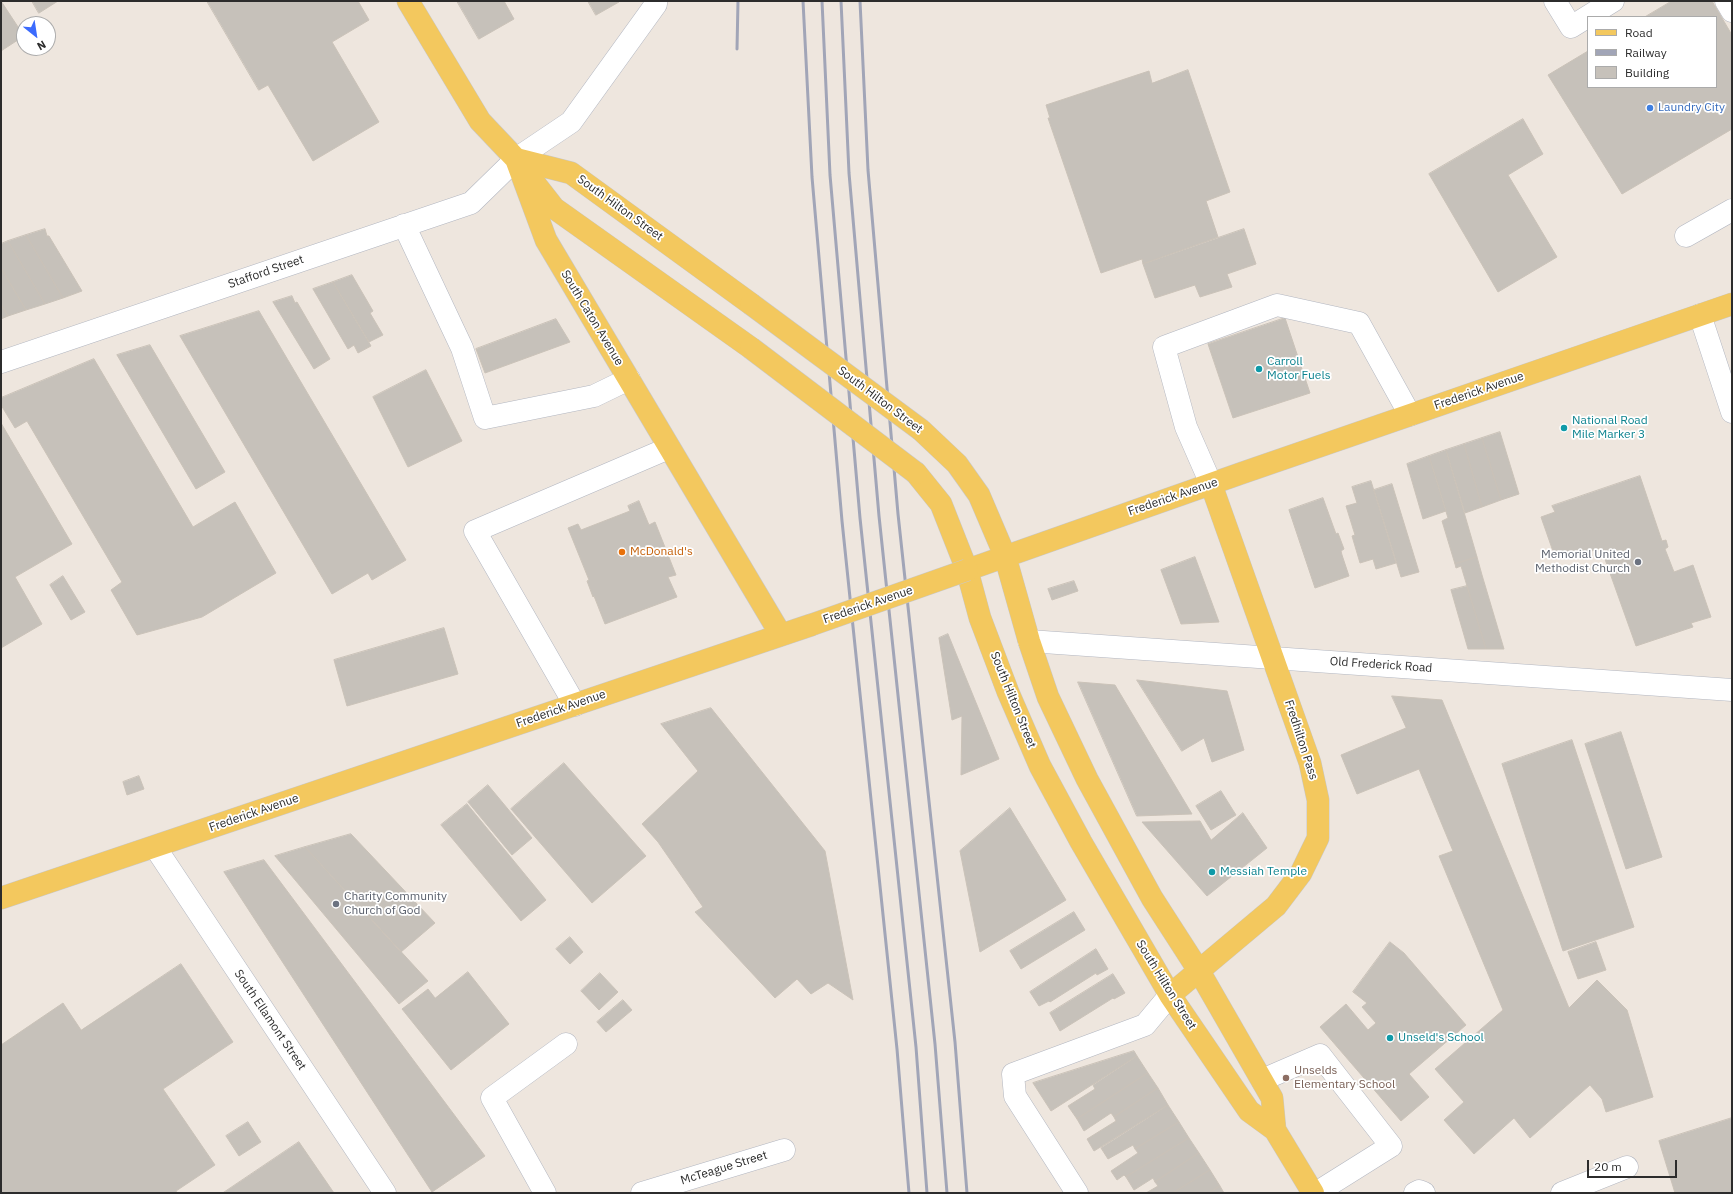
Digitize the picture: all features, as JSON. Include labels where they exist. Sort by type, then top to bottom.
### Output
[{"type":"main road","name":"South Caton Avenue","points":[[408,1],[480,121],[516,159],[546,240],[781,635]]},
{"type":"main road","name":"South Hilton Street","points":[[516,159],[571,173],[921,430],[957,464],[979,495],[1005,556],[1029,641],[1048,697],[1087,779],[1152,898],[1199,971],[1272,1098],[1275,1130]]},
{"type":"main road","name":"South Hilton Street","points":[[516,159],[554,208],[751,348],[916,473],[941,504],[967,570],[980,618],[1008,692],[1040,766],[1085,848],[1170,995],[1249,1110],[1275,1130],[1314,1193]]},
{"type":"main road","name":"Frederick Avenue","points":[[1,897],[155,847],[811,625],[1005,556],[1732,304]]},
{"type":"main road","name":"Fredhilton Pass","points":[[1170,995],[1276,906],[1301,873],[1318,838],[1318,800],[1310,763],[1212,484]]},
{"type":"street","name":"Stafford Street","points":[[1,362],[471,203],[516,159],[571,122],[656,4],[656,1]]},
{"type":"street","points":[[1555,1],[1571,27],[1587,17]]},
{"type":"street","points":[[1589,16],[1613,1]]},
{"type":"street","points":[[1726,1],[1732,11]]},
{"type":"street","points":[[1686,236],[1732,210]]},
{"type":"street","points":[[404,225],[462,348],[485,418],[594,396],[628,379]]},
{"type":"street","points":[[1212,484],[1186,427],[1164,347],[1278,305],[1358,323],[1410,415]]},
{"type":"street","points":[[1700,315],[1732,412]]},
{"type":"street","points":[[575,705],[475,531],[669,448]]},
{"type":"street","name":"Old Frederick Road","points":[[1029,641],[1732,690]]},
{"type":"street","name":"South Ellamont Street","points":[[155,847],[385,1193]]},
{"type":"street","points":[[1076,1193],[1015,1096],[1013,1074],[1145,1025],[1170,995]]},
{"type":"street","points":[[545,1193],[492,1098],[566,1044]]},
{"type":"street","points":[[1262,1080],[1320,1055],[1391,1146],[1314,1193]]},
{"type":"street","name":"McTeague Street","points":[[642,1193],[784,1150]]},
{"type":"street","points":[[1562,1193],[1627,1167]]},
{"type":"street","points":[[1414,1193],[1424,1193]]},
{"type":"building","points":[[1,1],[16,24],[16,41],[1,51]]},
{"type":"building","points":[[32,1],[58,1],[39,13]]},
{"type":"building","points":[[207,1],[358,1],[369,20],[332,42],[379,122],[313,161],[268,85],[259,90]]},
{"type":"building","points":[[457,1],[504,1],[514,19],[479,39]]},
{"type":"building","points":[[588,1],[619,1],[619,2],[596,15]]},
{"type":"building","name":"Laundry City","points":[[1672,1],[1712,1],[1732,35],[1732,129],[1622,194],[1548,75],[1587,52],[1587,88],[1717,88],[1717,16],[1647,16]]},
{"type":"building","points":[[1188,70],[1230,192],[1206,201],[1218,237],[1143,264],[1142,259],[1101,273],[1048,118],[1050,118],[1046,105],[1149,71],[1152,83]]},
{"type":"building","points":[[1523,119],[1543,154],[1508,175],[1557,257],[1498,292],[1429,174]]},
{"type":"building","points":[[45,229],[47,236],[49,236],[82,291],[63,298],[26,235]]},
{"type":"building","points":[[1244,229],[1256,264],[1227,274],[1232,287],[1200,297],[1195,285],[1155,298],[1143,264]]},
{"type":"building","points":[[26,235],[63,298],[45,304],[8,241]]},
{"type":"building","points":[[8,241],[45,304],[26,310],[1,268],[1,244]]},
{"type":"building","points":[[1,268],[26,310],[8,316],[1,304]]},
{"type":"building","points":[[352,275],[373,311],[370,313],[383,335],[369,342],[333,282]]},
{"type":"building","points":[[333,282],[371,346],[358,353],[354,345],[348,349],[313,289]]},
{"type":"building","points":[[292,296],[330,359],[314,369],[273,302]]},
{"type":"building","points":[[1,304],[8,316],[1,319]]},
{"type":"building","points":[[259,311],[406,560],[372,580],[368,573],[332,594],[180,336]]},
{"type":"building","name":"Carroll Motor Fuels","points":[[1285,318],[1310,393],[1233,418],[1208,344]]},
{"type":"building","points":[[556,319],[570,342],[485,373],[476,349]]},
{"type":"building","points":[[150,345],[225,472],[196,489],[117,355]]},
{"type":"building","points":[[94,359],[193,527],[235,502],[276,573],[202,617],[137,635],[111,590],[122,582],[27,421],[15,428],[1,405],[1,398]]},
{"type":"building","points":[[426,370],[462,441],[408,467],[373,397]]},
{"type":"building","points":[[1,423],[72,544],[15,577],[42,624],[1,648]]},
{"type":"building","points":[[1500,432],[1519,494],[1501,500],[1482,438]]},
{"type":"building","points":[[1482,438],[1501,500],[1482,507],[1464,444]]},
{"type":"building","points":[[1464,444],[1482,507],[1465,513],[1446,450]]},
{"type":"building","points":[[1446,450],[1477,557],[1455,564],[1442,521],[1448,518],[1429,456]]},
{"type":"building","points":[[1429,456],[1446,511],[1423,519],[1407,464]]},
{"type":"building","name":"Memorial United Methodist Church","points":[[1640,476],[1662,541],[1666,540],[1668,547],[1665,549],[1674,572],[1693,565],[1711,617],[1691,623],[1693,627],[1636,646],[1601,548],[1570,558],[1568,553],[1555,557],[1541,517],[1555,512],[1552,506]]},
{"type":"building","points":[[1371,481],[1396,563],[1376,569],[1373,559],[1360,563],[1352,536],[1355,535],[1346,506],[1357,503],[1352,487]]},
{"type":"building","points":[[1392,484],[1419,572],[1401,577],[1374,490]]},
{"type":"building","points":[[1323,498],[1336,534],[1338,533],[1344,549],[1341,551],[1349,576],[1315,588],[1289,510]]},
{"type":"building","name":"McDonald's","points":[[639,501],[649,525],[655,522],[676,575],[668,577],[677,597],[605,624],[594,596],[593,597],[587,581],[589,580],[568,528],[578,524],[581,530],[630,511],[628,506]]},
{"type":"building","points":[[1195,557],[1219,622],[1181,624],[1161,570]]},
{"type":"building","points":[[1477,557],[1504,649],[1486,649],[1461,566],[1456,568],[1455,564]]},
{"type":"building","points":[[63,576],[85,612],[71,620],[50,585]]},
{"type":"building","points":[[1074,581],[1078,591],[1052,600],[1048,589]]},
{"type":"building","points":[[1467,586],[1486,649],[1468,649],[1451,590]]},
{"type":"building","points":[[444,628],[458,674],[347,706],[334,660]]},
{"type":"building","points":[[948,634],[999,759],[961,775],[962,716],[952,720],[939,638]]},
{"type":"building","points":[[1137,680],[1227,691],[1244,750],[1212,762],[1204,738],[1182,751]]},
{"type":"building","points":[[1078,682],[1115,685],[1192,814],[1137,816]]},
{"type":"building","points":[[1392,696],[1442,700],[1569,1008],[1597,980],[1627,1010],[1653,1097],[1606,1112],[1602,1099],[1590,1085],[1530,1138],[1514,1118],[1474,1154],[1444,1120],[1464,1102],[1435,1069],[1503,1010],[1439,856],[1453,851],[1419,769],[1357,794],[1341,755],[1406,728]]},
{"type":"building","points":[[711,708],[825,851],[853,1000],[828,983],[811,994],[797,979],[775,998],[695,912],[703,907],[658,842],[642,824],[698,771],[661,724]]},
{"type":"building","points":[[1621,732],[1662,857],[1626,869],[1585,744]]},
{"type":"building","points":[[1572,740],[1634,927],[1563,951],[1502,764]]},
{"type":"building","points":[[564,763],[646,856],[592,903],[511,809]]},
{"type":"building","points":[[139,776],[144,789],[127,795],[123,782]]},
{"type":"building","points":[[488,785],[532,838],[512,855],[468,802]]},
{"type":"building","points":[[1221,791],[1236,815],[1211,830],[1196,806]]},
{"type":"building","points":[[467,804],[546,900],[521,921],[441,825]]},
{"type":"building","points":[[1010,808],[1066,900],[980,952],[960,851]]},
{"type":"building","name":"Messiah Temple","points":[[1243,813],[1267,848],[1207,896],[1142,822],[1200,821],[1211,840]]},
{"type":"building","points":[[351,834],[435,923],[401,952],[305,847]]},
{"type":"building","name":"Charity Community Church of God","points":[[305,847],[428,981],[399,1004],[275,856]]},
{"type":"building","points":[[264,860],[485,1156],[432,1192],[224,872]]},
{"type":"building","points":[[1074,912],[1085,930],[1021,969],[1010,951]]},
{"type":"building","points":[[570,937],[583,952],[570,964],[556,949]]},
{"type":"building","name":"Unseld's School","points":[[1390,942],[1404,953],[1466,1025],[1409,1074],[1429,1097],[1401,1121],[1320,1027],[1346,1004],[1368,1030],[1376,1023],[1362,1007],[1367,1003],[1353,992]]},
{"type":"building","points":[[1596,942],[1606,970],[1578,979],[1568,952]]},
{"type":"building","points":[[1096,949],[1108,969],[1097,975],[1096,973],[1050,1002],[1049,1001],[1039,1006],[1030,992]]},
{"type":"building","points":[[181,964],[233,1042],[163,1089],[215,1165],[176,1191],[177,1193],[1,1193],[1,1045],[63,1003],[81,1030]]},
{"type":"building","points":[[468,972],[509,1024],[451,1070],[402,1009],[428,989],[435,998]]},
{"type":"building","points":[[600,973],[618,992],[599,1010],[581,991]]},
{"type":"building","points":[[1113,974],[1125,993],[1114,999],[1113,998],[1060,1031],[1050,1013]]},
{"type":"building","points":[[623,1000],[632,1010],[606,1032],[597,1022]]},
{"type":"building","points":[[1134,1051],[1137,1056],[1051,1111],[1033,1083]]},
{"type":"building","points":[[1137,1056],[1148,1073],[1077,1119],[1068,1106],[1095,1089],[1093,1085]]},
{"type":"building","points":[[1148,1073],[1158,1088],[1114,1117],[1111,1113],[1084,1131],[1077,1119]]},
{"type":"building","points":[[1158,1088],[1168,1105],[1094,1151],[1087,1139],[1116,1121],[1114,1117]]},
{"type":"building","points":[[1168,1105],[1179,1122],[1135,1149],[1133,1145],[1108,1159],[1101,1148]]},
{"type":"building","points":[[1732,1118],[1732,1193],[1675,1193],[1659,1141]]},
{"type":"building","points":[[248,1122],[261,1142],[239,1156],[226,1136]]},
{"type":"building","points":[[1179,1122],[1189,1138],[1126,1177],[1124,1175],[1117,1180],[1111,1171],[1138,1153],[1135,1149]]},
{"type":"building","points":[[1189,1138],[1199,1153],[1155,1182],[1153,1178],[1134,1190],[1126,1177]]},
{"type":"building","points":[[299,1142],[334,1193],[223,1193]]},
{"type":"building","points":[[1199,1153],[1210,1170],[1173,1193],[1146,1193],[1158,1186],[1155,1182]]},
{"type":"building","points":[[1210,1170],[1220,1186],[1209,1193],[1173,1193]]},
{"type":"building","points":[[1220,1186],[1224,1193],[1209,1193]]},
{"type":"railway","points":[[737,49],[738,1]]},
{"type":"railway","points":[[803,1],[812,177],[842,521],[897,1049],[909,1193]]},
{"type":"railway","points":[[822,1],[830,175],[860,518],[916,1047],[927,1193]]},
{"type":"railway","points":[[841,1],[849,173],[879,516],[935,1044],[947,1193]]},
{"type":"railway","points":[[860,1],[868,170],[898,514],[955,1042],[967,1193]]},
{"type":"place","name":"Laundry City","points":[[1650,108]]},
{"type":"place","name":"Carroll Motor Fuels","points":[[1259,369]]},
{"type":"place","name":"National Road Mile Marker 3","points":[[1564,428]]},
{"type":"place","name":"McDonald's","points":[[622,552]]},
{"type":"place","name":"Memorial United Methodist Church","points":[[1638,562]]},
{"type":"place","name":"Messiah Temple","points":[[1212,872]]},
{"type":"place","name":"Charity Community Church of God","points":[[336,904]]},
{"type":"place","name":"Unseld's School","points":[[1390,1038]]},
{"type":"place","name":"Unselds Elementary School","points":[[1286,1078]]}]
